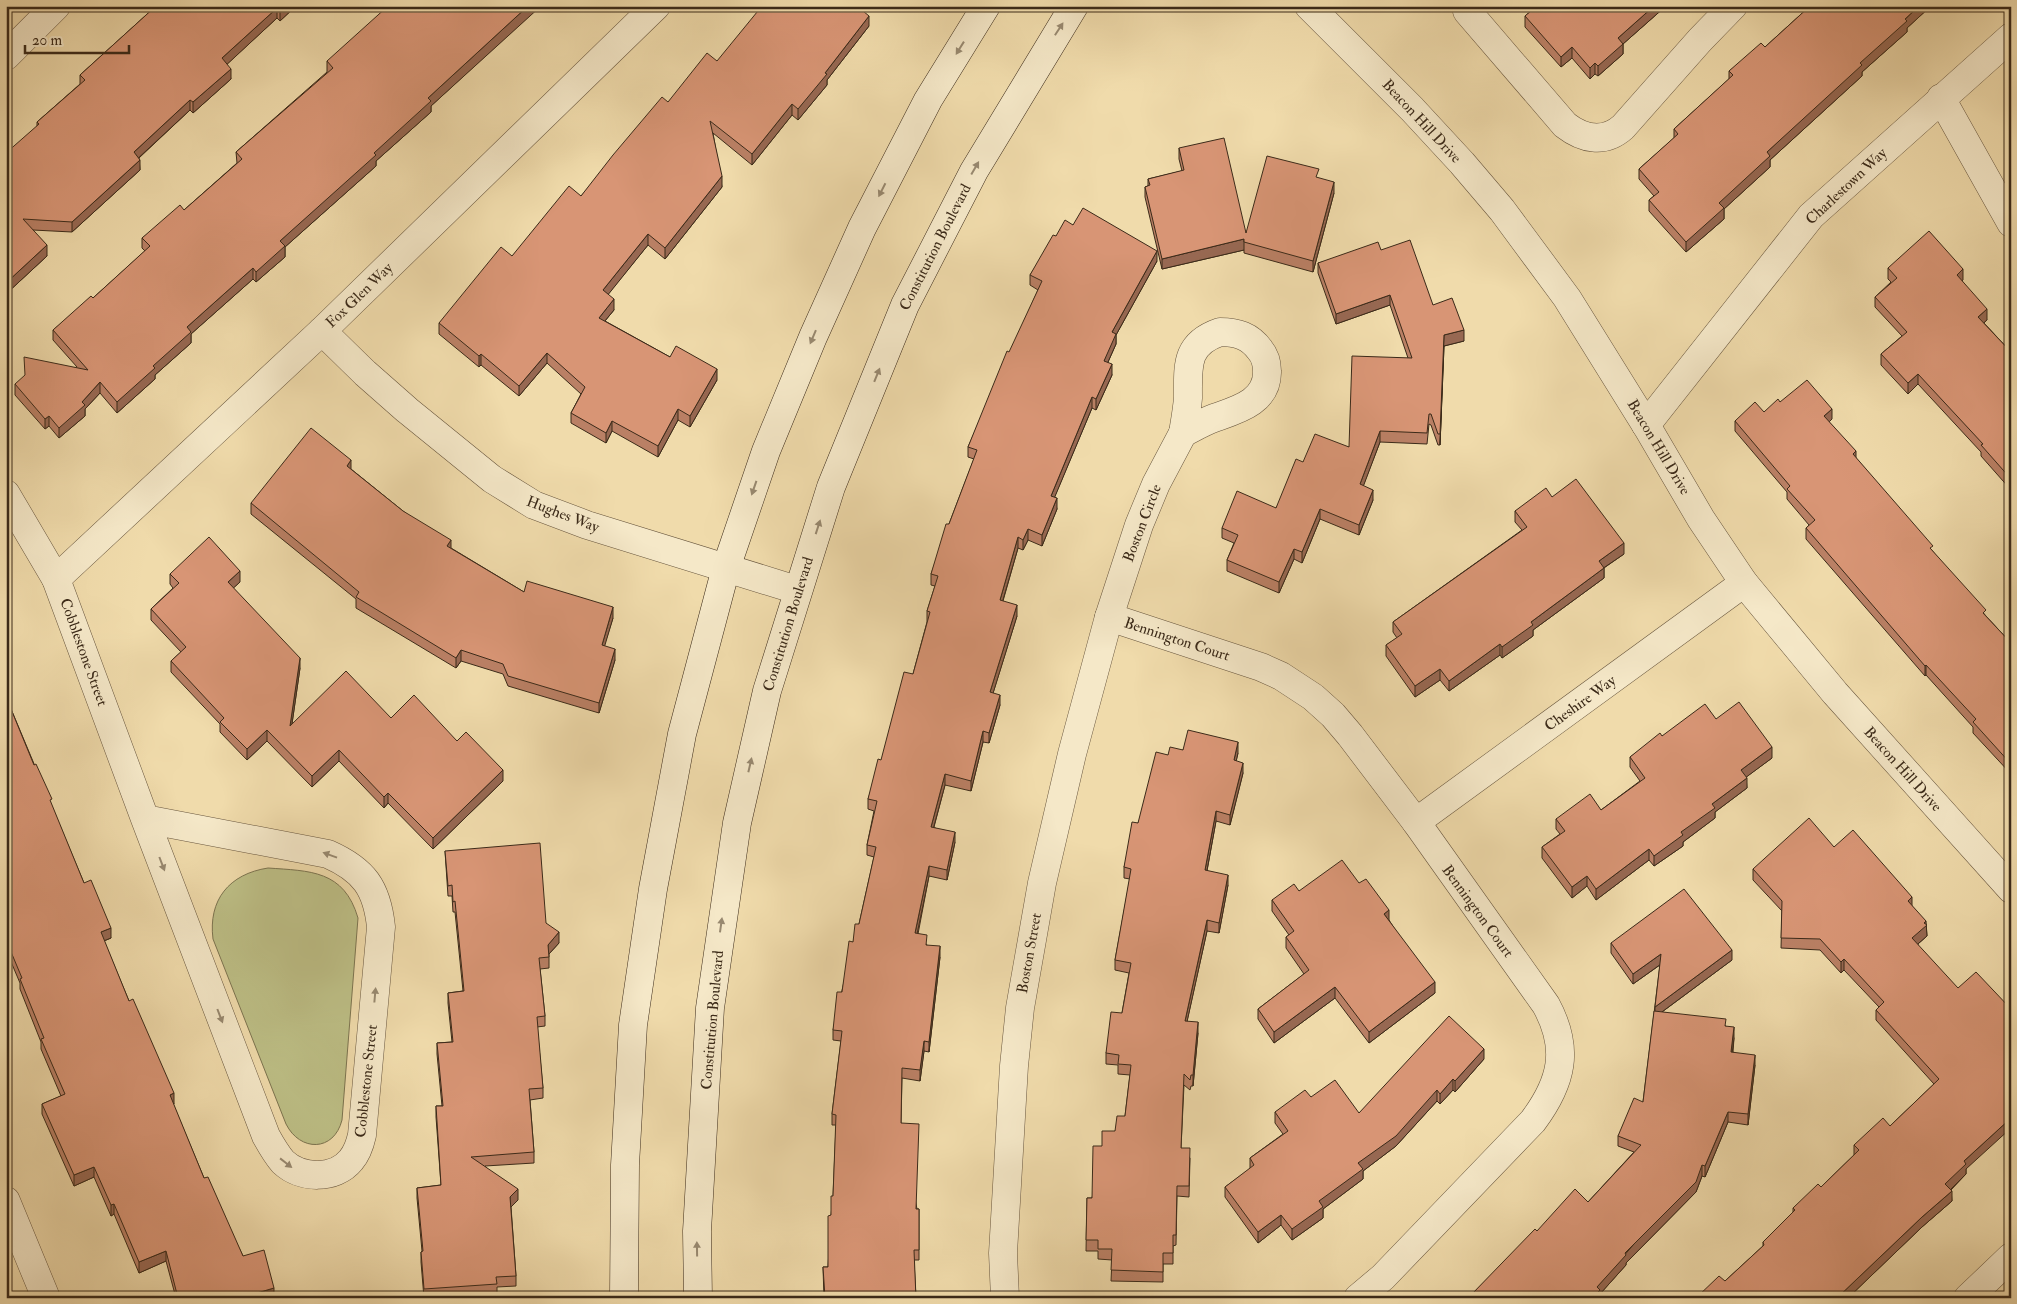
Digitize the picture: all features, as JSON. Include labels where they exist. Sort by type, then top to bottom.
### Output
[{"type":"street","points":[[6,56],[56,6]]},
{"type":"street","name":"Fox Glen Way","points":[[56,578],[322,330],[656,6]]},
{"type":"street","points":[[624,1298],[625,1165],[635,1016],[653,889],[682,734],[726,568],[766,452],[813,337],[862,228],[928,100],[986,6]]},
{"type":"street","name":"Constitution Boulevard","points":[[698,1298],[697,1230],[709,1028],[722,923],[738,823],[767,691],[831,487],[905,305],[974,171],[1074,6]]},
{"type":"street","name":"Beacon Hill Drive","points":[[1309,6],[1412,109],[1502,210],[1567,298],[1646,425],[1701,519],[1744,583],[1835,694],[2011,889]]},
{"type":"street","points":[[1466,6],[1467,11],[1565,125],[1574,132],[1595,138],[1615,134],[1623,127],[1700,40],[1733,6]]},
{"type":"street","name":"Charlestown Way","points":[[1646,425],[1811,216],[2011,37]]},
{"type":"street","points":[[1941,98],[2011,223]]},
{"type":"street","name":"Hughes Way","points":[[322,330],[365,374],[407,410],[492,479],[534,505],[565,517],[798,590]]},
{"type":"street","name":"Boston Circle","points":[[1109,617],[1139,525],[1156,484],[1183,433]]},
{"type":"street","name":"Cobblestone Street","points":[[6,494],[56,578],[145,819],[266,1136],[275,1152],[285,1163],[299,1171],[314,1175],[327,1174],[340,1169],[351,1161],[362,1135],[381,927],[379,909],[374,893],[365,879],[353,867],[328,854],[145,819]]},
{"type":"street","name":"Cheshire Way","points":[[1416,822],[1744,583]]},
{"type":"street","name":"Bennington Court","points":[[1109,617],[1234,657],[1281,676],[1313,697],[1339,722],[1416,822],[1546,1005],[1558,1030],[1560,1056],[1554,1087],[1534,1121],[1390,1270],[1358,1298]]},
{"type":"street","name":"Boston Street","points":[[1005,1298],[1003,1253],[1009,1126],[1020,1008],[1042,883],[1057,816],[1086,699],[1109,617]]},
{"type":"street","points":[[6,1201],[46,1298]]},
{"type":"street","points":[[1968,1298],[2011,1257]]},
{"type":"green space","points":[[268,868],[298,870],[324,876],[344,890],[352,902],[358,918],[342,1120],[338,1131],[324,1143],[308,1143],[300,1140],[286,1124],[213,939],[212,925],[214,912],[224,891],[242,876]]},
{"type":"building","points":[[156,6],[284,6],[280,10],[277,8],[222,58],[231,69],[193,102],[190,100],[134,152],[140,160],[72,222],[23,219],[47,245],[6,283],[6,153],[39,124],[37,122],[85,80],[80,75]]},
{"type":"building","points":[[388,6],[528,6],[428,98],[431,101],[374,153],[376,155],[280,241],[285,246],[256,272],[253,268],[187,327],[191,332],[117,402],[100,382],[82,402],[85,405],[59,428],[49,416],[45,419],[15,384],[25,375],[24,357],[88,370],[53,330],[91,296],[93,298],[150,246],[142,238],[180,205],[184,210],[242,159],[236,152],[333,68],[327,61]]},
{"type":"building","points":[[762,6],[857,6],[869,16],[825,73],[827,74],[798,109],[792,104],[752,154],[710,121],[722,176],[665,248],[648,234],[603,290],[614,299],[599,318],[670,357],[676,346],[717,369],[690,416],[678,409],[658,446],[612,421],[606,433],[571,413],[585,387],[547,353],[519,386],[481,354],[479,356],[439,323],[501,247],[512,256],[569,186],[581,196],[662,97],[668,102],[707,53],[717,61]]},
{"type":"building","points":[[1537,6],[1654,6],[1618,38],[1623,44],[1598,66],[1595,63],[1590,68],[1572,47],[1561,57],[1525,16]]},
{"type":"building","points":[[1810,6],[1919,6],[1905,19],[1907,21],[1860,63],[1862,65],[1767,152],[1770,156],[1719,203],[1724,208],[1686,242],[1649,200],[1659,192],[1639,169],[1678,134],[1674,129],[1733,75],[1729,71],[1761,43],[1765,47]]},
{"type":"building","points":[[1224,138],[1246,233],[1267,156],[1319,169],[1316,177],[1334,182],[1313,261],[1244,242],[1244,239],[1162,259],[1145,187],[1150,185],[1148,179],[1184,170],[1179,148]]},
{"type":"building","points":[[1083,208],[1157,251],[1112,332],[1116,334],[1104,361],[1112,364],[1096,399],[1092,397],[1051,496],[1057,498],[1042,535],[1028,529],[1023,540],[1018,537],[1000,600],[1017,605],[990,692],[1000,695],[989,733],[983,731],[971,781],[945,774],[931,827],[955,832],[947,870],[929,866],[915,933],[927,935],[926,945],[940,946],[929,1042],[924,1041],[920,1070],[902,1068],[901,1123],[919,1124],[916,1209],[919,1209],[919,1250],[914,1250],[916,1298],[825,1298],[823,1267],[828,1267],[828,1216],[831,1215],[831,1196],[833,1196],[836,1115],[832,1114],[842,1031],[833,1030],[837,992],[842,992],[849,941],[853,942],[855,924],[859,924],[876,847],[867,845],[877,801],[868,799],[878,759],[881,760],[904,672],[913,674],[930,612],[927,611],[938,576],[931,574],[946,524],[949,524],[977,450],[968,447],[1007,351],[1009,352],[1042,281],[1030,275],[1053,235],[1056,236],[1065,220],[1073,225]]},
{"type":"building","points":[[1929,231],[1963,269],[1957,275],[1987,309],[1978,317],[2011,352],[2011,479],[1981,445],[1983,444],[1918,374],[1908,383],[1881,354],[1907,332],[1875,297],[1897,278],[1888,268]]},
{"type":"building","points":[[1410,240],[1433,305],[1452,298],[1464,330],[1444,335],[1440,434],[1438,434],[1431,414],[1429,414],[1427,433],[1380,431],[1360,484],[1373,490],[1359,525],[1320,509],[1302,552],[1294,549],[1279,582],[1227,560],[1238,535],[1222,528],[1237,491],[1276,508],[1296,459],[1303,462],[1315,434],[1349,447],[1352,356],[1412,358],[1390,295],[1336,314],[1318,263],[1378,242],[1381,250]]},
{"type":"building","points":[[1807,380],[1832,409],[1824,416],[1856,451],[1853,454],[1933,546],[1930,548],[1986,610],[1983,613],[2011,643],[2011,764],[1973,722],[1976,719],[1925,666],[1806,528],[1815,520],[1787,489],[1790,486],[1735,421],[1755,402],[1764,412],[1778,399],[1780,402]]},
{"type":"building","points":[[311,428],[351,460],[347,466],[403,511],[451,540],[447,546],[524,592],[527,581],[613,607],[602,645],[615,649],[599,703],[508,676],[503,664],[461,650],[456,658],[356,597],[359,592],[251,503]]},
{"type":"building","points":[[1576,479],[1624,543],[1599,561],[1604,568],[1531,622],[1533,625],[1502,647],[1500,644],[1449,681],[1440,669],[1415,686],[1386,645],[1402,634],[1393,622],[1527,527],[1515,511],[1546,488],[1552,497]]},
{"type":"building","points":[[209,537],[240,571],[228,582],[300,658],[290,726],[346,671],[391,718],[414,695],[457,741],[466,732],[503,770],[433,838],[388,793],[384,797],[339,750],[312,776],[267,730],[247,749],[220,722],[224,718],[171,661],[186,647],[151,609],[179,583],[170,574]]},
{"type":"building","points":[[6,697],[34,765],[36,764],[52,799],[50,800],[84,883],[91,880],[111,928],[101,932],[129,1001],[133,999],[174,1093],[170,1095],[204,1178],[208,1177],[243,1256],[264,1250],[274,1288],[240,1298],[178,1298],[166,1251],[139,1262],[114,1204],[111,1205],[94,1167],[74,1175],[42,1104],[65,1094],[41,1039],[44,1038],[6,940]]},
{"type":"building","points":[[1739,702],[1772,747],[1741,770],[1747,778],[1712,804],[1715,808],[1681,832],[1683,835],[1654,856],[1649,849],[1596,889],[1587,876],[1572,887],[1542,847],[1565,831],[1556,819],[1590,794],[1601,810],[1645,778],[1630,757],[1660,733],[1662,736],[1705,704],[1716,719]]},
{"type":"building","points":[[1188,730],[1238,742],[1234,760],[1243,763],[1230,815],[1216,811],[1205,870],[1228,875],[1219,923],[1207,920],[1185,1021],[1198,1022],[1193,1075],[1191,1075],[1190,1080],[1184,1074],[1181,1148],[1190,1148],[1189,1186],[1177,1186],[1176,1235],[1173,1235],[1173,1253],[1163,1253],[1163,1272],[1111,1270],[1112,1249],[1098,1249],[1098,1240],[1086,1240],[1087,1198],[1092,1198],[1093,1146],[1102,1146],[1102,1131],[1115,1131],[1117,1116],[1125,1116],[1131,1065],[1118,1064],[1119,1055],[1106,1053],[1111,1012],[1122,1013],[1131,963],[1115,960],[1131,869],[1124,867],[1132,822],[1138,823],[1156,752],[1168,755],[1170,747],[1183,750]]},
{"type":"building","points":[[1809,818],[1834,847],[1853,830],[1912,897],[1908,901],[1926,921],[1924,923],[1927,925],[1912,938],[1958,988],[1976,972],[2011,1009],[2011,1118],[1964,1161],[1966,1164],[1945,1184],[1952,1191],[1837,1298],[1696,1298],[1719,1276],[1725,1281],[1764,1245],[1763,1242],[1795,1210],[1793,1208],[1818,1184],[1821,1187],[1859,1150],[1854,1145],[1883,1118],[1890,1126],[1939,1079],[1876,1010],[1884,1002],[1844,959],[1841,962],[1820,939],[1781,938],[1782,901],[1753,869]]},
{"type":"building","points":[[540,843],[546,923],[559,932],[548,945],[549,957],[539,958],[545,1016],[537,1017],[543,1088],[529,1089],[534,1152],[471,1157],[518,1189],[510,1197],[516,1276],[496,1277],[497,1284],[424,1289],[421,1252],[423,1251],[417,1188],[441,1185],[436,1106],[443,1106],[437,1043],[453,1042],[448,993],[464,991],[455,901],[453,902],[452,885],[448,886],[445,851]]},
{"type":"building","points":[[1342,860],[1359,883],[1366,879],[1389,910],[1384,914],[1435,982],[1369,1032],[1335,987],[1274,1032],[1258,1009],[1309,970],[1286,937],[1294,931],[1272,900],[1294,884],[1299,891]]},
{"type":"building","points":[[1684,889],[1732,950],[1655,1007],[1661,954],[1633,974],[1611,943]]},
{"type":"building","points":[[1654,1011],[1726,1019],[1725,1026],[1734,1027],[1731,1052],[1755,1055],[1748,1114],[1728,1112],[1705,1166],[1702,1165],[1696,1182],[1625,1253],[1626,1255],[1597,1287],[1600,1290],[1592,1298],[1467,1298],[1535,1229],[1537,1231],[1575,1189],[1588,1202],[1641,1145],[1618,1136],[1634,1098],[1643,1102]]},
{"type":"building","points":[[1449,1016],[1484,1049],[1455,1081],[1453,1079],[1440,1094],[1437,1090],[1396,1136],[1358,1163],[1363,1169],[1319,1201],[1323,1207],[1292,1229],[1281,1215],[1258,1232],[1225,1187],[1254,1165],[1250,1158],[1288,1131],[1275,1112],[1305,1090],[1311,1097],[1335,1080],[1359,1113]]}]
